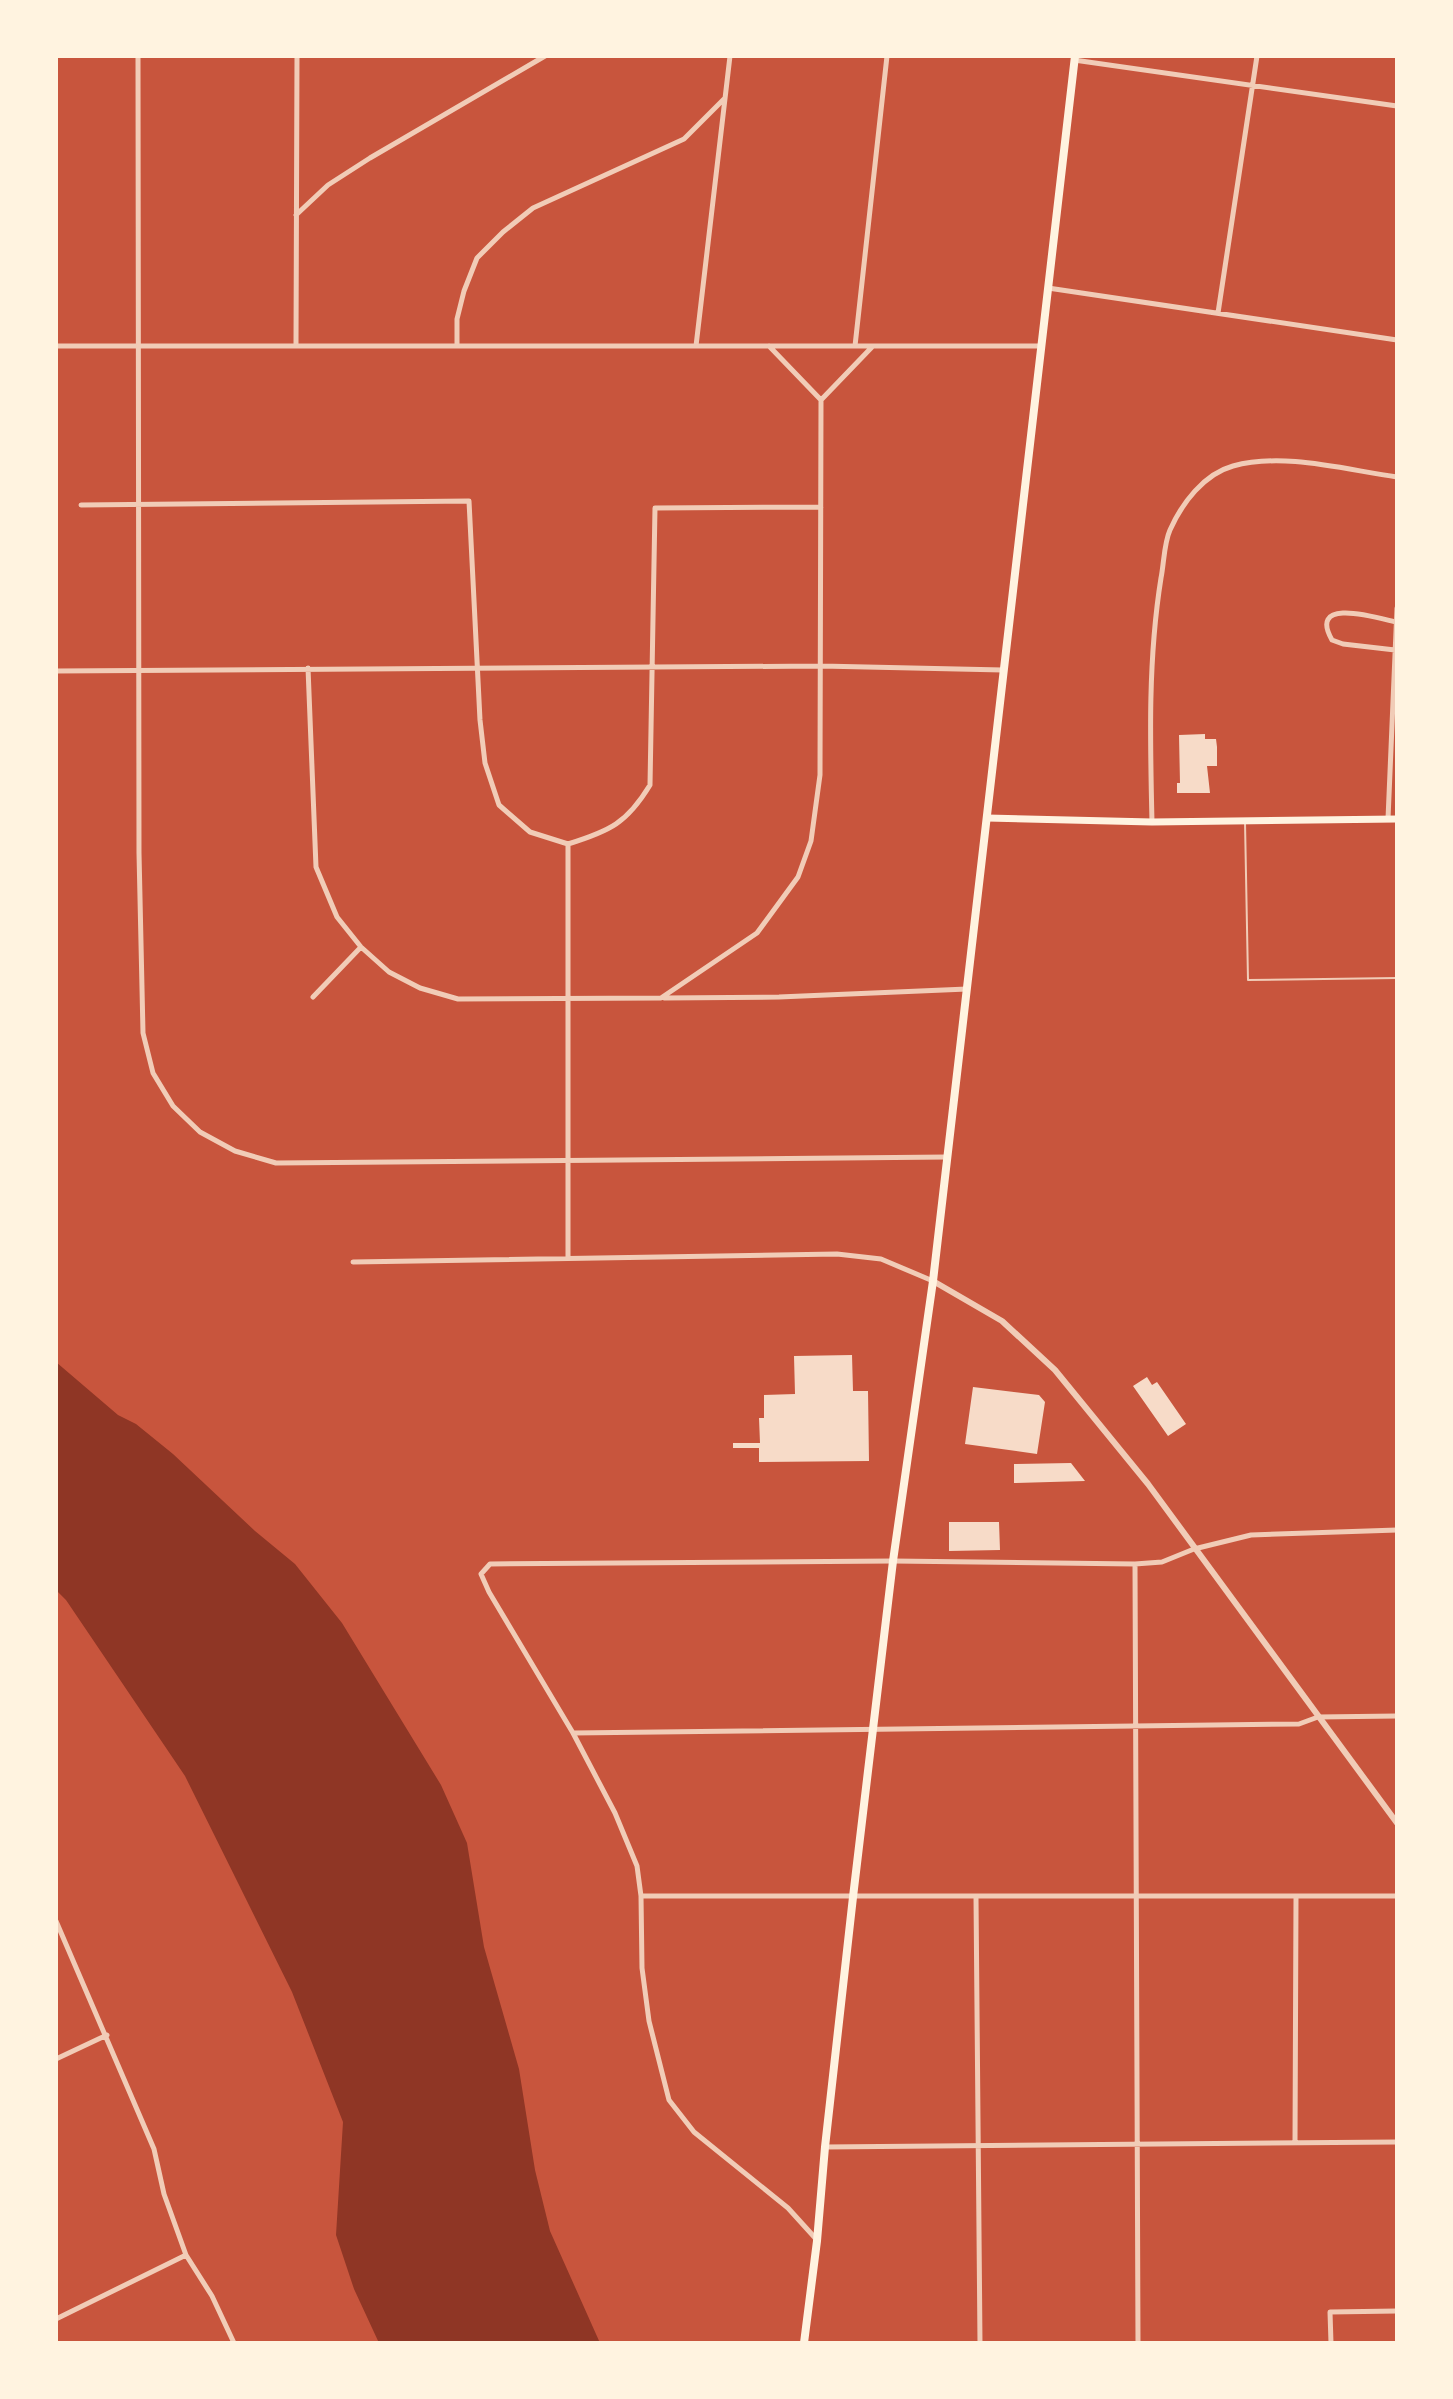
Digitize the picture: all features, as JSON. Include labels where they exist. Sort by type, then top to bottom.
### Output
[{"type":"main road","points":[[804,2343],[853,1897],[893,1561],[933,1281],[1075,58]]},
{"type":"main road","points":[[987,818],[1152,822],[1397,819]]},
{"type":"street","points":[[138,56],[139,853],[143,1033],[153,1073],[173,1106],[200,1132],[235,1151],[276,1163],[947,1157]]},
{"type":"street","points":[[296,346],[297,56]]},
{"type":"street","points":[[296,215],[328,185],[370,158],[545,56]]},
{"type":"street","points":[[696,346],[730,56]]},
{"type":"street","points":[[855,346],[887,56]]},
{"type":"street","points":[[1218,313],[1257,56]]},
{"type":"street","points":[[1075,58],[1397,106]]},
{"type":"street","points":[[457,346],[457,319],[477,258],[503,232],[533,208],[684,139],[725,98]]},
{"type":"street","points":[[1048,288],[1397,340]]},
{"type":"street","points":[[56,346],[1042,346]]},
{"type":"street","points":[[661,998],[757,933],[798,877],[811,841],[820,775],[821,400],[769,346]]},
{"type":"street","points":[[821,400],[873,346]]},
{"type":"street","points":[[1152,822],[1149,697],[1154,618],[1169,532],[1186,504],[1206,479],[1232,466],[1297,463],[1397,477]]},
{"type":"street","points":[[81,505],[469,501],[485,763],[499,805],[530,832],[568,844],[603,833],[635,810],[650,785],[655,508],[821,507]]},
{"type":"street","points":[[1388,820],[1397,608]]},
{"type":"street","points":[[1395,650],[1332,640],[1327,623],[1337,613],[1350,612],[1396,622]]},
{"type":"street","points":[[56,671],[821,666],[1004,670]]},
{"type":"street","points":[[308,668],[316,867],[337,917],[361,947],[389,972],[420,988],[458,999],[567,1000],[779,997],[967,989]]},
{"type":"street","points":[[568,844],[568,1257]]},
{"type":"street","points":[[313,997],[361,947]]},
{"type":"street","points":[[353,1262],[861,1255],[881,1259],[933,1281],[1002,1321],[1055,1370],[1148,1484],[1397,1823]]},
{"type":"street","points":[[817,2241],[788,2208],[694,2132],[669,2100],[649,2021],[642,1968],[641,1896],[637,1866],[573,1733],[481,1574],[490,1564],[893,1561],[1135,1564],[1162,1562],[1194,1549],[1251,1535],[1397,1530]]},
{"type":"street","points":[[1135,1564],[1138,2343]]},
{"type":"street","points":[[573,1733],[1299,1724],[1318,1717],[1397,1716]]},
{"type":"street","points":[[641,1896],[1397,1896]]},
{"type":"street","points":[[976,1897],[980,2343]]},
{"type":"street","points":[[1295,2143],[1296,1898]]},
{"type":"street","points":[[56,1921],[154,2149],[164,2194],[186,2255],[212,2296],[234,2343]]},
{"type":"street","points":[[56,2059],[107,2035]]},
{"type":"street","points":[[825,2147],[1397,2142]]},
{"type":"street","points":[[56,2319],[186,2255]]},
{"type":"street","points":[[1331,2343],[1330,2312],[1397,2311]]},
{"type":"lane","points":[[1245,822],[1248,980],[1397,978]]},
{"type":"shaded area","points":[[56,1362],[118,1415],[136,1424],[173,1454],[295,1564],[342,1623],[441,1785],[467,1843],[484,1947],[519,2069],[535,2170],[550,2231],[600,2343],[379,2343],[354,2289],[336,2235],[343,2122],[292,1992],[185,1776],[66,1600],[56,1590]]},
{"type":"building","points":[[1205,734],[1205,739],[1216,739],[1217,747],[1217,766],[1207,766],[1210,793],[1177,793],[1177,783],[1180,783],[1179,735]]},
{"type":"building","points":[[852,1355],[853,1391],[868,1391],[869,1461],[759,1462],[759,1448],[733,1448],[733,1443],[760,1443],[759,1418],[764,1418],[764,1395],[795,1394],[794,1356]]},
{"type":"building","points":[[1147,1377],[1152,1385],[1157,1382],[1186,1424],[1168,1436],[1133,1386]]},
{"type":"building","points":[[973,1387],[1039,1395],[1045,1402],[1037,1454],[965,1444]]},
{"type":"building","points":[[1071,1463],[1085,1481],[1014,1483],[1014,1464]]},
{"type":"building","points":[[949,1522],[999,1522],[1000,1550],[949,1551]]}]
